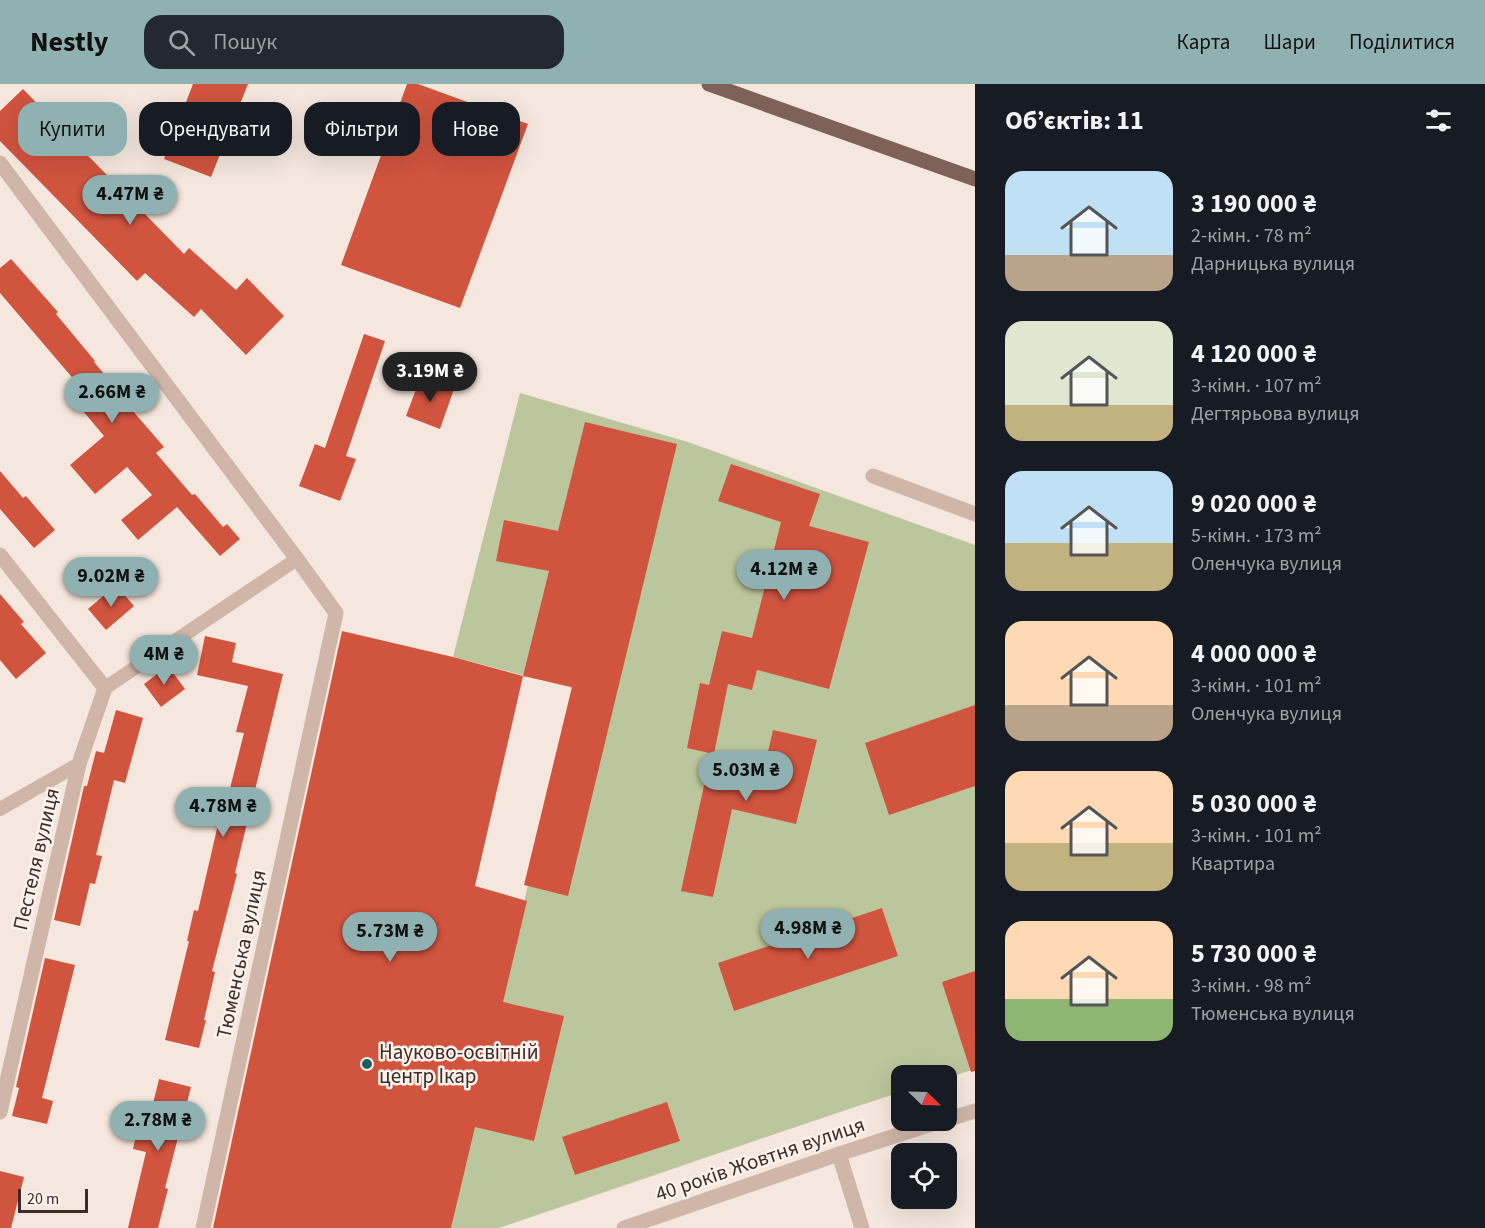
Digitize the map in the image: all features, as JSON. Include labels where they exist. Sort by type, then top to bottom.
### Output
[{"type":"main road","points":[[709,84],[975,179]]},
{"type":"street","name":"Тюменська вулиця","points":[[0,163],[336,613],[203,1228]]},
{"type":"street","points":[[873,476],[975,514]]},
{"type":"street","points":[[0,555],[105,688]]},
{"type":"street","name":"Пестеля вулиця","points":[[0,1112],[80,764],[105,688]]},
{"type":"street","name":"40 років Жовтня вулиця","points":[[957,1116],[975,1111]]},
{"type":"street","name":"40 років Жовтня вулиця","points":[[624,1228],[911,1131]]},
{"type":"street","points":[[839,1154],[862,1228]]},
{"type":"lane","points":[[105,688],[297,559]]},
{"type":"lane","points":[[0,809],[80,764]]},
{"type":"green space","points":[[520,393],[688,442],[975,545],[975,1069],[957,1075],[957,1065],[891,1065],[891,1095],[499,1228],[451,1228],[572,688],[453,657]]},
{"type":"building","points":[[193,84],[248,84],[241,102],[186,102]]},
{"type":"building","points":[[407,84],[418,84],[468,102],[432,102],[432,156],[516,156],[460,308],[341,265],[381,156],[420,156],[420,102],[400,102]]},
{"type":"building","points":[[23,89],[36,102],[18,102],[18,156],[88,156],[184,254],[189,248],[236,290],[247,278],[284,316],[246,355],[201,309],[194,317],[145,273],[137,281],[0,141],[0,111]]},
{"type":"building","points":[[520,121],[528,124],[520,146]]},
{"type":"building","points":[[165,156],[219,156],[211,177],[164,159]]},
{"type":"building","points":[[11,259],[58,312],[56,314],[164,447],[156,453],[223,527],[227,524],[240,539],[220,556],[177,507],[138,540],[121,520],[152,495],[127,467],[95,494],[70,465],[104,436],[78,405],[88,396],[0,293],[0,268]]},
{"type":"building","points":[[364,334],[385,341],[346,456],[356,459],[340,501],[299,486],[315,444],[325,448]]},
{"type":"building","points":[[421,376],[454,389],[440,429],[406,416]]},
{"type":"building","points":[[585,422],[677,444],[568,896],[524,885],[572,687],[523,676],[549,571],[496,561],[504,520],[558,531]]},
{"type":"building","points":[[731,464],[820,494],[809,526],[869,542],[829,689],[757,670],[752,690],[728,684],[714,754],[687,748],[700,683],[709,685],[722,631],[752,638],[781,522],[718,501]]},
{"type":"building","points":[[0,471],[23,498],[26,496],[55,530],[34,548],[0,509]]},
{"type":"building","points":[[116,585],[134,606],[106,630],[88,609]]},
{"type":"building","points":[[0,594],[24,622],[21,624],[46,653],[16,679],[0,660]]},
{"type":"building","name":"Науково-освітній центр Ікар","points":[[342,631],[523,676],[475,886],[527,901],[503,1002],[564,1016],[534,1141],[475,1127],[451,1228],[213,1228]]},
{"type":"building","points":[[205,636],[236,643],[232,662],[283,674],[212,971],[215,972],[199,1048],[165,1040],[189,941],[187,941],[194,910],[198,911],[222,807],[225,808],[244,733],[236,732],[248,686],[197,675]]},
{"type":"building","points":[[168,666],[185,689],[161,707],[144,684]]},
{"type":"building","points":[[975,705],[975,786],[889,815],[865,743]]},
{"type":"building","points":[[116,710],[143,718],[125,783],[114,780],[96,855],[102,856],[95,884],[90,883],[80,926],[54,920],[84,786],[87,786],[96,751],[104,753]]},
{"type":"building","points":[[773,730],[817,740],[796,824],[732,809],[713,897],[681,891],[710,758],[764,769]]},
{"type":"building","points":[[882,908],[898,956],[734,1011],[718,963]]},
{"type":"building","points":[[45,958],[75,965],[42,1098],[53,1101],[47,1124],[12,1116],[19,1088],[16,1087]]},
{"type":"building","points":[[975,971],[975,1071],[971,1072],[942,982]]},
{"type":"building","points":[[159,1079],[191,1087],[165,1188],[168,1189],[158,1228],[128,1228],[146,1152],[133,1149],[141,1113],[150,1116]]},
{"type":"building","points":[[667,1102],[680,1141],[575,1175],[562,1137]]},
{"type":"building","points":[[0,1171],[24,1177],[11,1228],[0,1228]]},
{"type":"place","name":"Науково-освітній центр Ікар","points":[[367,1064]]}]
